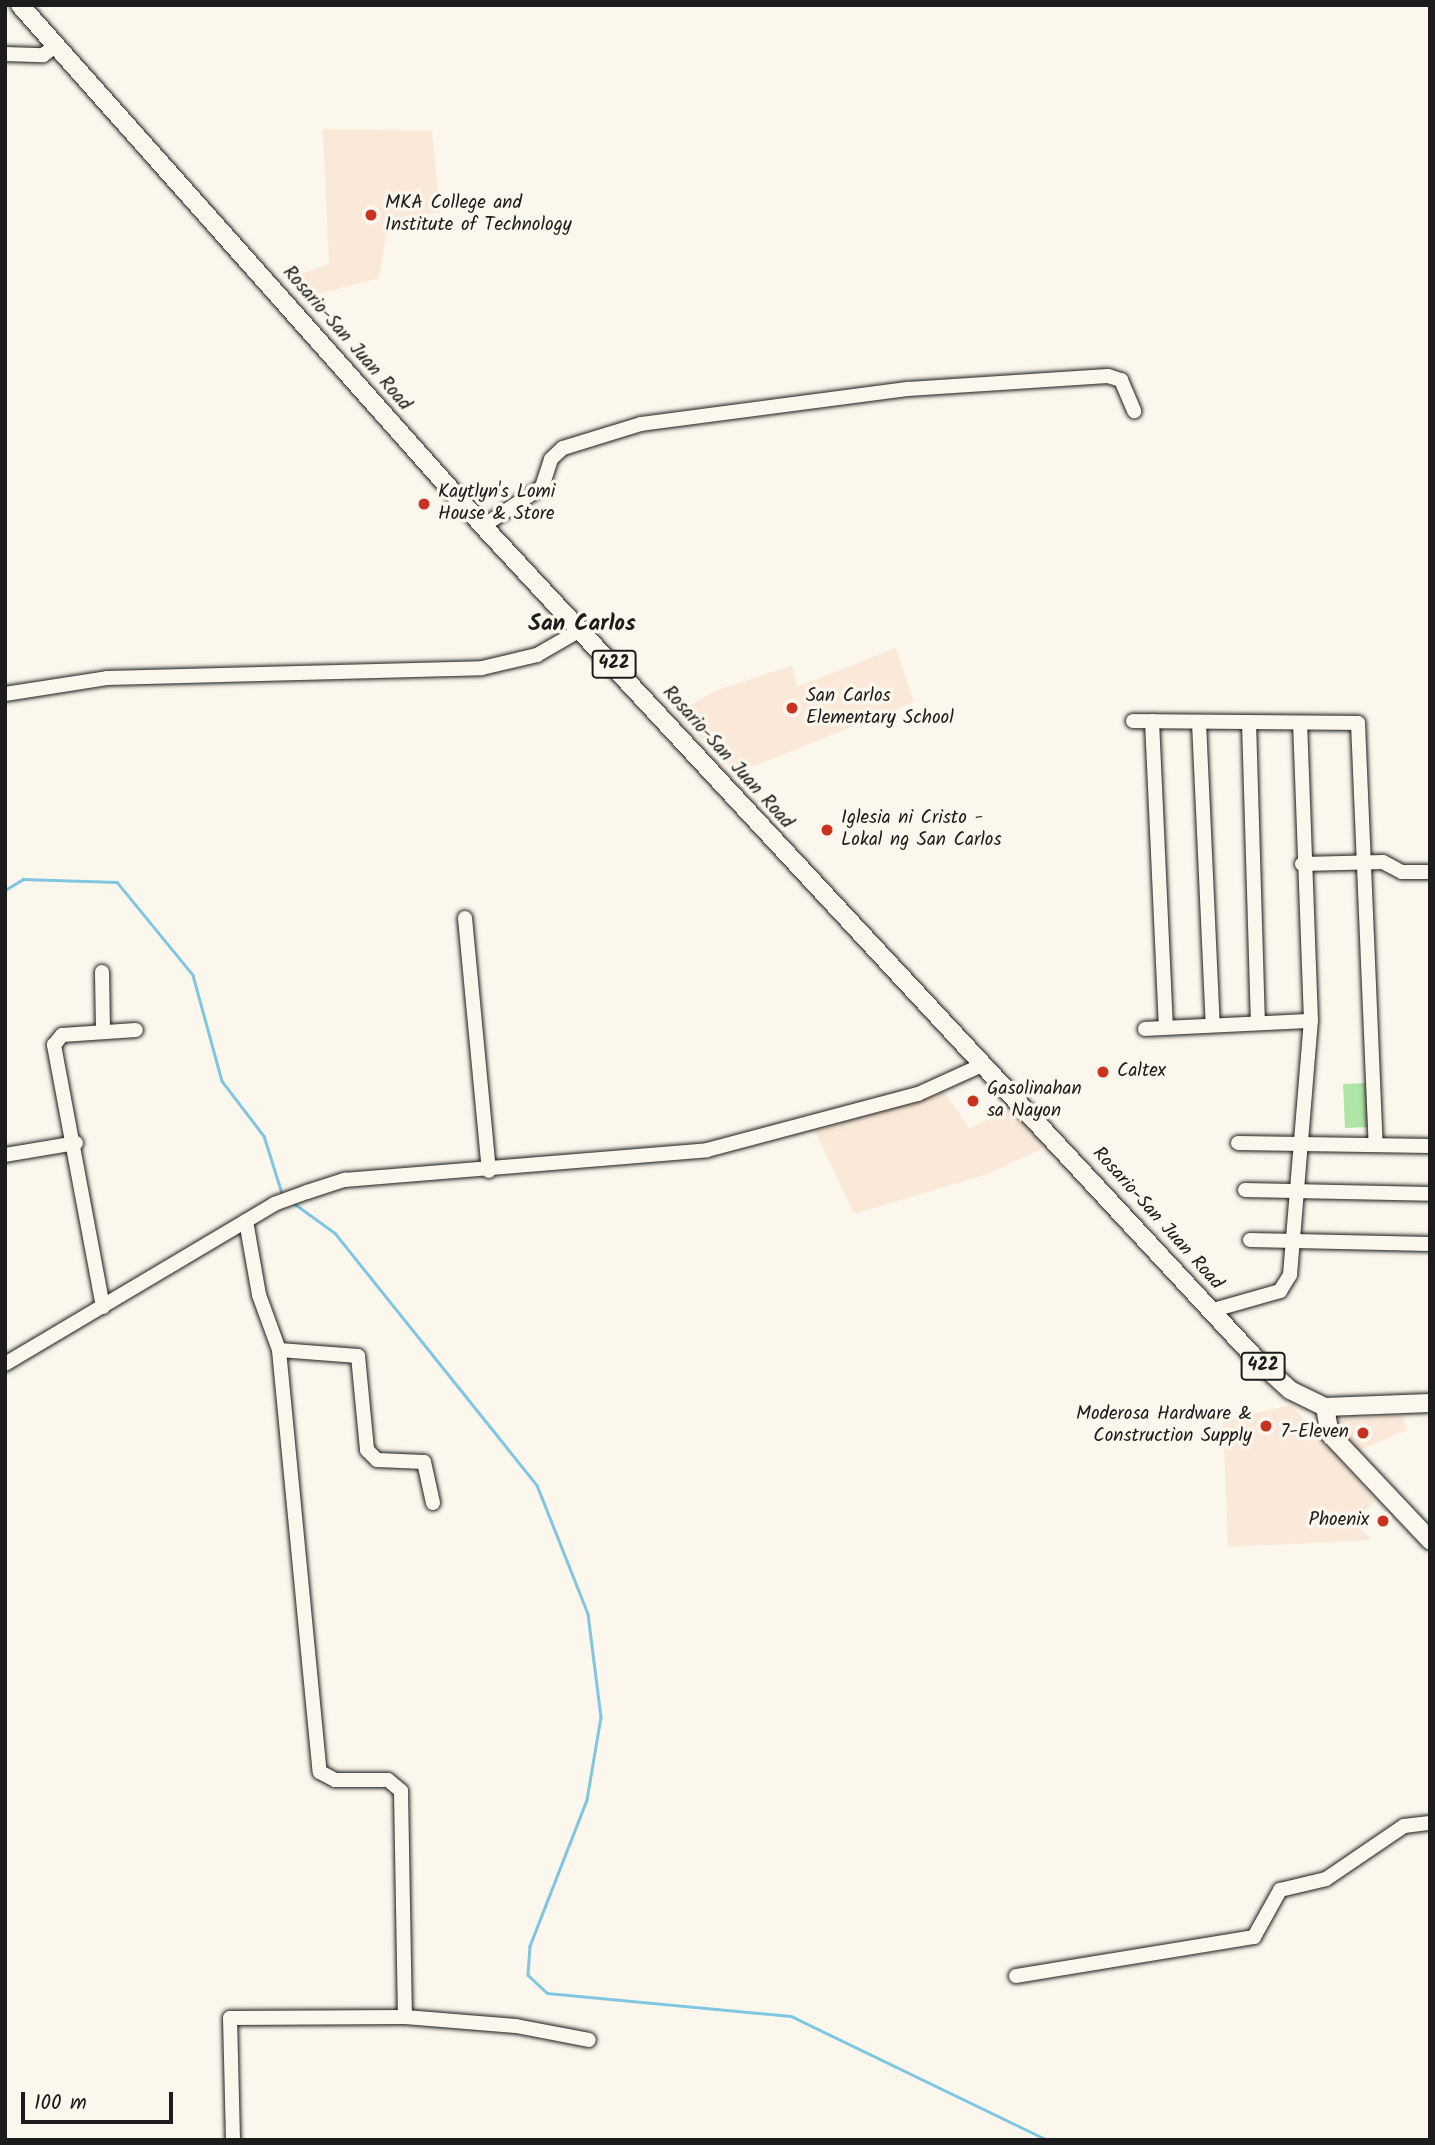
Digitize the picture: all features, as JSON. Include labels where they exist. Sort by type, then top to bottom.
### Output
[{"type":"main road","name":"Rosario-San Juan Road","points":[[20,5],[483,526],[582,629],[1210,1311],[1290,1390],[1325,1407],[1430,1403]]},
{"type":"main road","points":[[1325,1407],[1329,1434],[1430,1540]]},
{"type":"street","points":[[5,54],[43,55],[57,45]]},
{"type":"street","points":[[483,526],[542,487],[563,448],[641,424],[908,389],[1108,376],[1121,380],[1134,411]]},
{"type":"street","points":[[5,694],[107,678],[482,668],[537,655],[582,629]]},
{"type":"street","points":[[1133,721],[1358,723],[1376,1145]]},
{"type":"street","points":[[1152,721],[1166,1028]]},
{"type":"street","points":[[1199,722],[1213,1025]]},
{"type":"street","points":[[1249,722],[1258,1023]]},
{"type":"street","points":[[1210,1311],[1280,1291],[1288,1284],[1311,1021],[1302,864],[1300,723]]},
{"type":"street","points":[[1302,864],[1364,863],[1430,872]]},
{"type":"street","points":[[465,918],[489,1171]]},
{"type":"street","points":[[102,972],[103,1032]]},
{"type":"street","points":[[1145,1029],[1311,1021]]},
{"type":"street","points":[[103,1307],[76,1143],[54,1045],[62,1035],[136,1030]]},
{"type":"street","points":[[5,1364],[246,1221],[345,1180],[489,1171],[706,1150],[918,1094],[982,1065]]},
{"type":"street","points":[[5,1155],[76,1143]]},
{"type":"street","points":[[1238,1143],[1430,1146]]},
{"type":"street","points":[[1245,1190],[1430,1194]]},
{"type":"street","points":[[246,1221],[259,1295],[279,1350],[320,1772],[335,1780],[388,1780],[401,1791],[405,2017]]},
{"type":"street","points":[[1250,1240],[1430,1244]]},
{"type":"street","points":[[279,1350],[358,1356],[367,1450],[377,1460],[424,1462],[433,1503]]},
{"type":"street","points":[[1016,1976],[1254,1937],[1280,1890],[1326,1879],[1405,1826],[1430,1823]]},
{"type":"street","points":[[233,2140],[230,2018],[405,2017],[516,2026],[589,2040]]},
{"type":"shaded area","name":"MKA College and Institute of Technology","points":[[323,129],[432,131],[440,213],[389,218],[379,278],[302,298],[287,279],[329,264]]},
{"type":"shaded area","name":"San Carlos Elementary School","points":[[896,648],[914,702],[737,773],[675,714],[717,690],[792,666],[797,687]]},
{"type":"shaded area","points":[[944,1092],[969,1128],[1012,1110],[1045,1147],[990,1173],[854,1214],[815,1131]]},
{"type":"shaded area","points":[[1291,1405],[1375,1501],[1353,1521],[1371,1540],[1228,1547],[1223,1421]]},
{"type":"shaded area","points":[[1403,1415],[1407,1430],[1355,1452],[1329,1421]]},
{"type":"green space","points":[[1367,1083],[1369,1127],[1345,1128],[1343,1084]]},
{"type":"waterway","points":[[5,890],[23,879],[117,882],[193,975],[222,1081],[264,1136],[282,1193]]},
{"type":"waterway","points":[[295,1204],[335,1233],[537,1485],[588,1614],[601,1717],[587,1800],[530,1946],[528,1975],[547,1993],[791,2016],[1048,2140]]},
{"type":"place","name":"MKA College and Institute of Technology","points":[[371,215]]},
{"type":"place","name":"Kaytlyn's Lomi House & Store","points":[[424,504]]},
{"type":"place","name":"San Carlos Elementary School","points":[[792,708]]},
{"type":"place","name":"Iglesia ni Cristo - Lokal ng San Carlos","points":[[827,830]]},
{"type":"place","name":"Caltex","points":[[1103,1072]]},
{"type":"place","name":"Gasolinahan sa Nayon","points":[[973,1101]]},
{"type":"place","name":"Moderosa Hardware & Construction Supply","points":[[1266,1426]]},
{"type":"place","name":"7-Eleven","points":[[1363,1433]]},
{"type":"place","name":"Phoenix","points":[[1383,1521]]},
{"type":"district","name":"San Carlos","points":[[582,624]]}]
